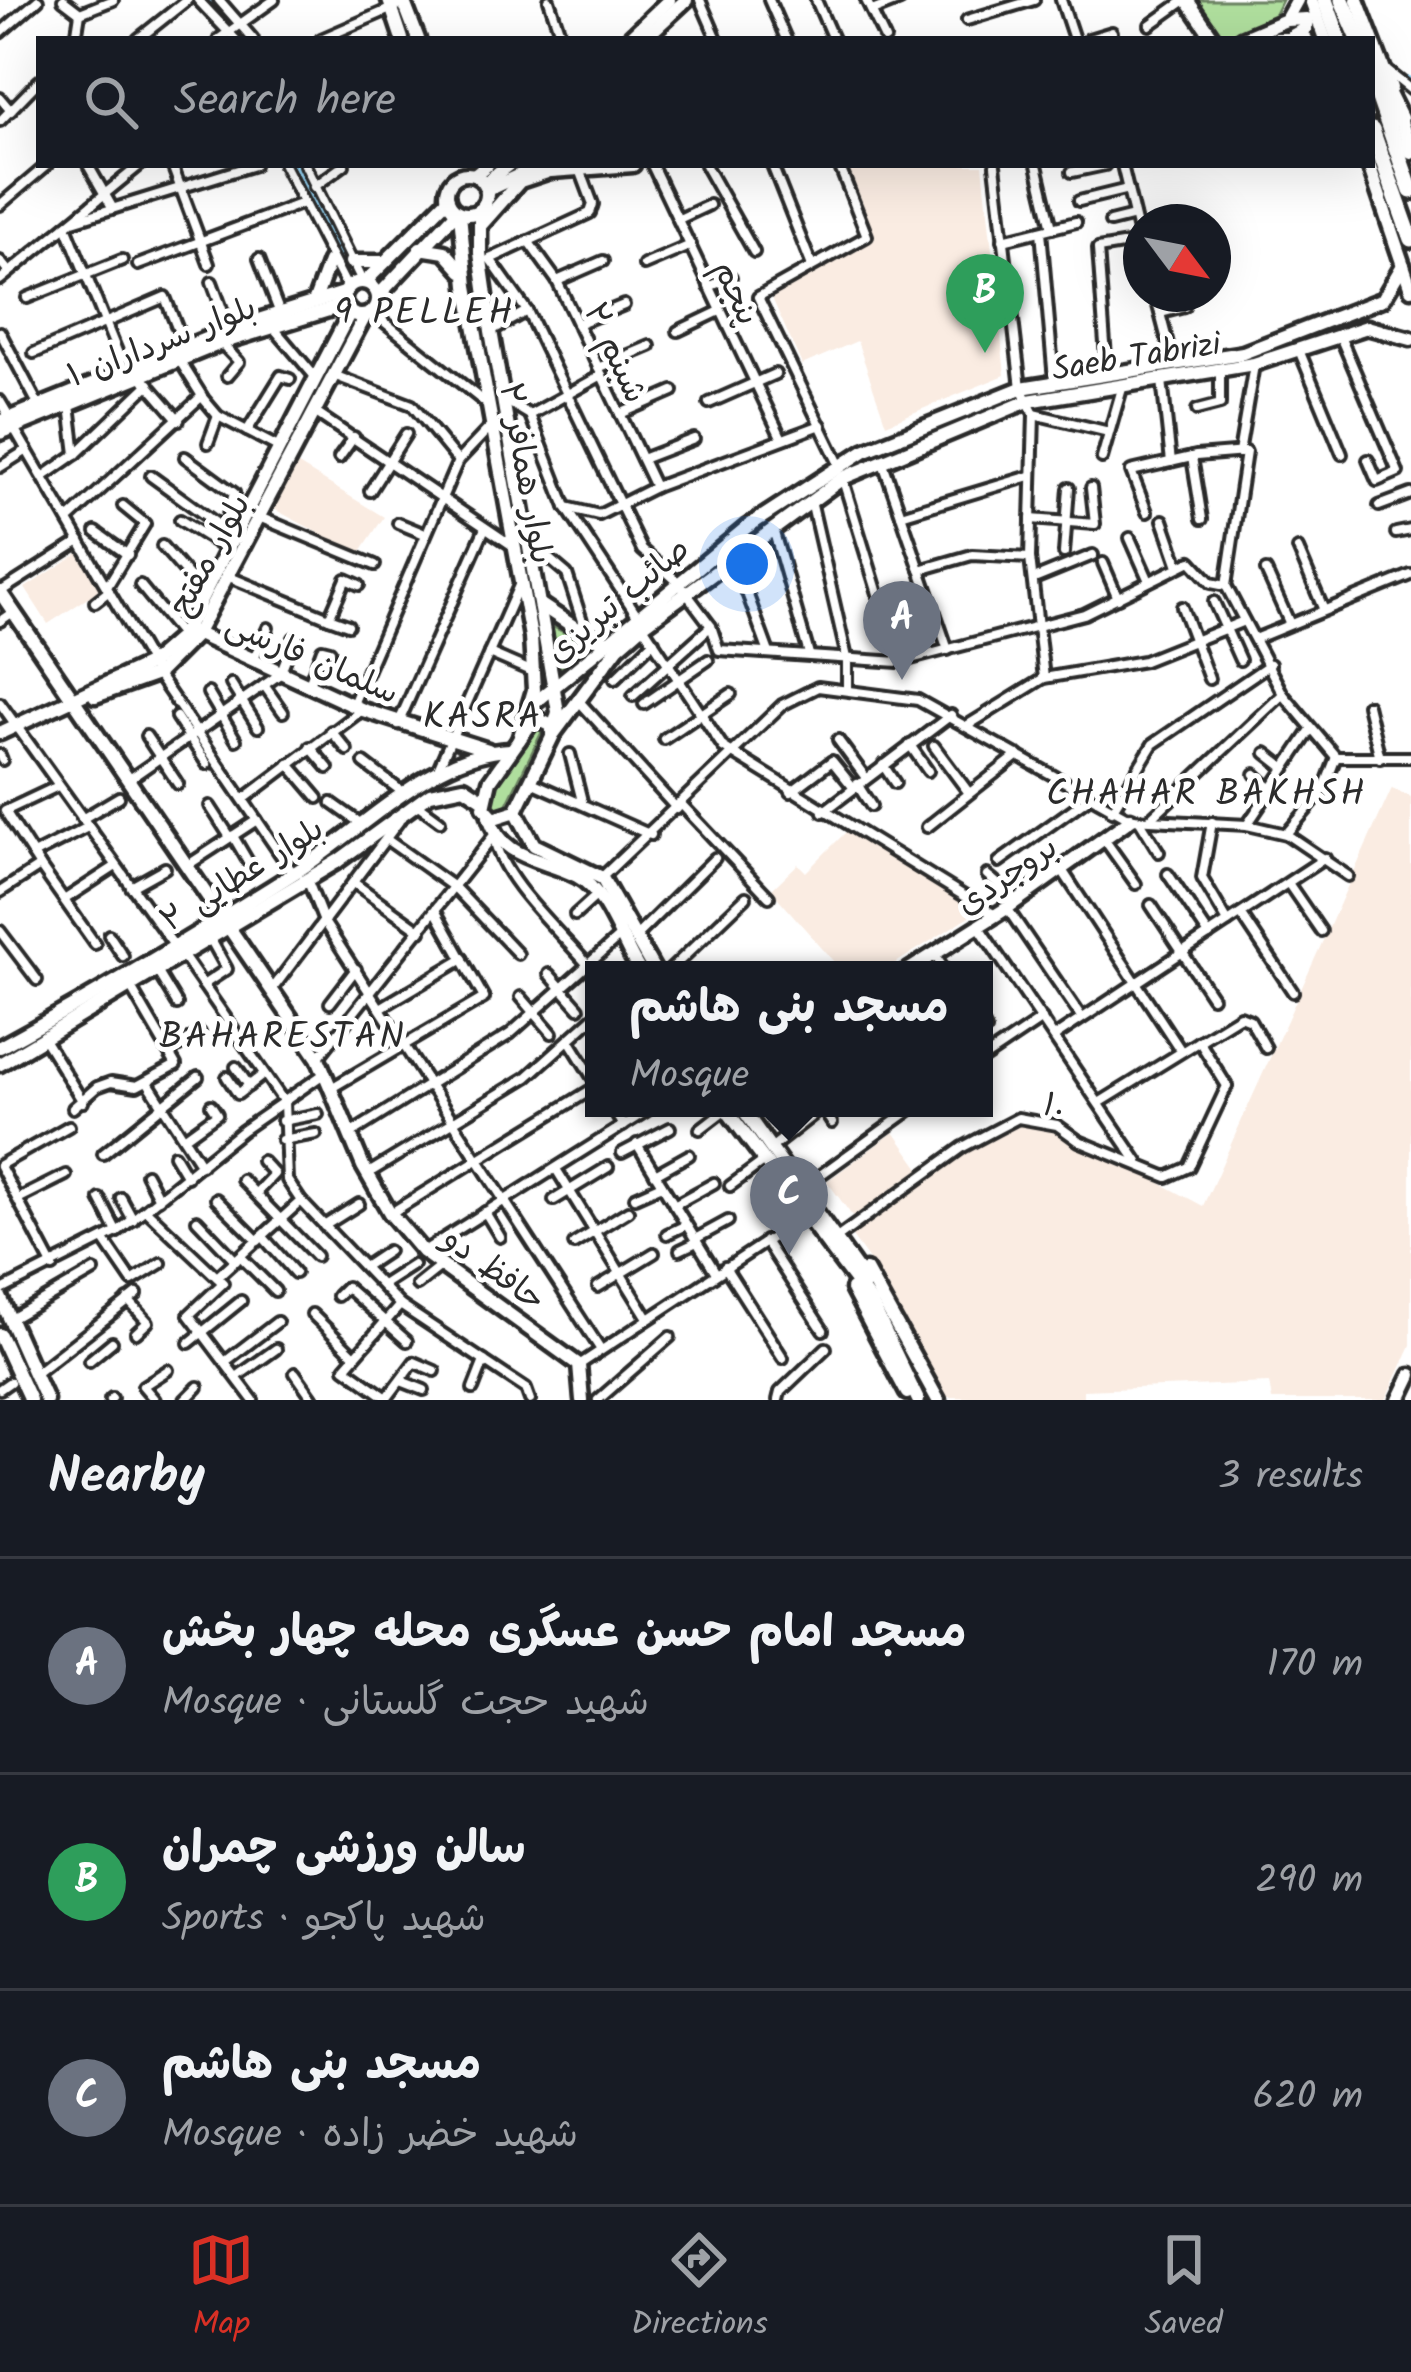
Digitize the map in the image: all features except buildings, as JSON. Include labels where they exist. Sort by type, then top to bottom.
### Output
[{"type":"highway","points":[[1324,0],[1338,36]]},
{"type":"highway","points":[[1342,0],[1358,36]]},
{"type":"highway","points":[[1376,70],[1400,119]]},
{"type":"highway","points":[[1376,70],[1411,190]]},
{"type":"highway","points":[[1375,138],[1411,239]]},
{"type":"street","points":[[1,29],[38,0]]},
{"type":"street","points":[[63,0],[80,13]]},
{"type":"street","points":[[80,13],[113,0]]},
{"type":"street","points":[[142,36],[187,0]]},
{"type":"street","points":[[198,0],[232,33],[242,20],[271,1]]},
{"type":"street","points":[[219,0],[252,36]]},
{"type":"street","points":[[549,0],[558,36]]},
{"type":"street","points":[[632,36],[670,4],[686,0]]},
{"type":"street","points":[[700,0],[716,36]]},
{"type":"street","points":[[769,0],[785,36]]},
{"type":"street","points":[[816,0],[832,36]]},
{"type":"street","points":[[866,0],[884,36]]},
{"type":"street","points":[[872,11],[900,0]]},
{"type":"street","points":[[967,20],[1034,0]]},
{"type":"street","points":[[1061,0],[1073,36]]},
{"type":"street","points":[[1150,25],[1186,0],[1212,36]]},
{"type":"street","points":[[1286,20],[1297,0]]},
{"type":"street","points":[[1311,0],[1324,36]]},
{"type":"street","points":[[1357,0],[1367,36]]},
{"type":"street","points":[[327,36],[397,2]]},
{"type":"street","points":[[397,2],[402,36]]},
{"type":"street","points":[[397,2],[416,36]]},
{"type":"street","points":[[646,36],[670,4]]},
{"type":"street","points":[[78,36],[80,13]]},
{"type":"street","points":[[1248,36],[1286,20],[1307,19],[1300,36]]},
{"type":"street","points":[[1099,36],[1112,32]]},
{"type":"street","points":[[1376,70],[1410,86]]},
{"type":"street","points":[[0,121],[36,88]]},
{"type":"street","points":[[0,98],[11,111]]},
{"type":"street","points":[[1400,119],[1411,152]]},
{"type":"street","points":[[0,205],[43,168]]},
{"type":"street","points":[[90,168],[108,192],[112,207]]},
{"type":"street","points":[[0,280],[136,168]]},
{"type":"street","points":[[173,168],[209,264]]},
{"type":"street","points":[[69,223],[246,168]]},
{"type":"street","points":[[285,168],[346,300],[490,406]]},
{"type":"street","points":[[306,168],[351,262],[378,296],[458,213],[480,210]]},
{"type":"street","points":[[314,188],[340,168]]},
{"type":"street","name":"پنجم","points":[[654,168],[782,439]]},
{"type":"street","points":[[707,168],[754,252]]},
{"type":"street","points":[[773,168],[812,266]]},
{"type":"street","points":[[840,168],[867,236],[758,297],[841,471],[899,662]]},
{"type":"street","points":[[995,168],[1028,401],[1030,558],[1044,677]]},
{"type":"street","points":[[1038,168],[1052,228]]},
{"type":"street","points":[[1072,172],[1091,168]]},
{"type":"street","points":[[1122,168],[1131,204]]},
{"type":"street","points":[[1370,168],[1411,289]]},
{"type":"street","points":[[346,300],[469,176],[584,169],[593,209],[528,242],[485,257],[527,311],[642,550],[681,587],[710,626],[719,650],[899,662],[1084,614],[1191,561],[1210,583],[1226,586]]},
{"type":"street","points":[[480,226],[520,181],[547,172]]},
{"type":"street","name":"بلوار همافر ۲","points":[[469,176],[480,210],[491,331],[558,715],[552,733]]},
{"type":"street","points":[[1079,201],[1128,189]]},
{"type":"street","points":[[448,199],[458,213]]},
{"type":"street","points":[[138,265],[300,204]]},
{"type":"street","points":[[679,219],[709,206]]},
{"type":"street","name":"بلوار همافر ۲","points":[[458,213],[534,673],[530,707],[484,800]]},
{"type":"street","points":[[1110,223],[1123,219]]},
{"type":"street","points":[[1003,240],[1076,222]]},
{"type":"street","points":[[69,223],[105,322],[138,377],[179,420]]},
{"type":"street","points":[[1041,231],[1061,383]]},
{"type":"street","name":"شبنم ۲","points":[[528,242],[557,281],[655,488]]},
{"type":"street","points":[[644,265],[691,244]]},
{"type":"street","points":[[1107,371],[1098,249],[1123,246]]},
{"type":"street","points":[[420,248],[436,247],[455,259],[467,286]]},
{"type":"street","points":[[259,259],[279,311]]},
{"type":"street","points":[[27,298],[122,260]]},
{"type":"street","points":[[0,261],[9,272]]},
{"type":"street","points":[[557,281],[603,261]]},
{"type":"street","points":[[315,301],[329,262]]},
{"type":"street","points":[[351,262],[384,262]]},
{"type":"street","name":"Saeb Tabrizi","points":[[1173,362],[1244,353],[1369,306],[1390,291],[1402,265]]},
{"type":"street","points":[[709,287],[731,277]]},
{"type":"street","points":[[212,281],[230,329]]},
{"type":"street","name":"بلوار مفتح","points":[[0,733],[154,668],[188,633],[227,576],[378,296]]},
{"type":"street","points":[[34,353],[165,297],[182,354],[202,396],[218,416],[280,448]]},
{"type":"street","name":"بلوار مفتح","points":[[188,633],[224,547],[317,379],[346,300]]},
{"type":"street","name":"بلوار سرداران ۱","points":[[6,425],[138,377],[230,329],[315,301],[346,300]]},
{"type":"street","name":"بلوار سرداران ۱","points":[[182,354],[346,300]]},
{"type":"street","points":[[577,323],[624,304]]},
{"type":"street","points":[[491,331],[527,311]]},
{"type":"street","points":[[678,331],[720,311]]},
{"type":"street","points":[[1165,312],[1161,313],[1173,362]]},
{"type":"street","points":[[272,326],[317,379]]},
{"type":"street","name":"Saeb Tabrizi","points":[[1061,383],[1123,383],[1220,371],[1339,334],[1387,328],[1411,339]]},
{"type":"street","points":[[0,332],[40,406]]},
{"type":"street","points":[[1339,334],[1398,472],[1377,481],[1368,460]]},
{"type":"street","points":[[220,343],[239,362],[227,376]]},
{"type":"street","points":[[530,415],[650,346]]},
{"type":"street","points":[[1298,348],[1342,454]]},
{"type":"street","name":"صائب تبریزی","points":[[530,707],[681,587],[841,471],[1004,393],[1028,401],[1061,383],[1173,362]]},
{"type":"street","points":[[1254,364],[1226,586],[1283,694],[1336,757],[1411,757]]},
{"type":"street","points":[[1197,410],[1220,404],[1220,371]]},
{"type":"street","points":[[710,403],[775,374]]},
{"type":"street","points":[[248,431],[281,376],[290,379]]},
{"type":"street","points":[[336,376],[412,405],[458,461]]},
{"type":"street","points":[[43,477],[76,454],[138,377]]},
{"type":"street","name":"بلوار سرداران ۱","points":[[6,425],[40,406],[138,377]]},
{"type":"street","points":[[1161,378],[1171,462]]},
{"type":"street","points":[[1102,458],[1123,383]]},
{"type":"street","points":[[620,414],[673,391]]},
{"type":"street","points":[[1004,393],[1011,401],[1007,409]]},
{"type":"street","points":[[68,520],[202,396]]},
{"type":"street","points":[[505,400],[530,415],[566,507],[723,747],[823,812],[1007,908]]},
{"type":"street","points":[[0,401],[6,425],[27,450],[207,764]]},
{"type":"street","points":[[1028,401],[1109,432]]},
{"type":"street","name":"Saeb Tabrizi","points":[[810,498],[841,471],[882,460],[1028,401]]},
{"type":"street","points":[[69,403],[76,454]]},
{"type":"street","points":[[316,412],[514,547]]},
{"type":"street","points":[[208,443],[218,416]]},
{"type":"street","points":[[244,799],[358,707],[458,461],[493,424]]},
{"type":"street","points":[[566,507],[599,514],[821,425]]},
{"type":"street","points":[[370,491],[406,434]]},
{"type":"street","points":[[339,458],[354,437]]},
{"type":"street","points":[[642,459],[694,439]]},
{"type":"street","points":[[0,467],[27,450]]},
{"type":"street","points":[[1147,512],[1131,471],[1242,452]]},
{"type":"street","points":[[185,457],[234,493],[224,547]]},
{"type":"street","points":[[1192,457],[1202,520]]},
{"type":"street","points":[[882,460],[948,650]]},
{"type":"street","points":[[151,476],[224,529]]},
{"type":"street","points":[[902,515],[1030,476]]},
{"type":"street","points":[[1064,553],[1069,488]]},
{"type":"street","points":[[1031,519],[1095,524],[1091,488]]},
{"type":"street","points":[[1379,506],[1411,494]]},
{"type":"street","points":[[810,498],[847,658],[847,688]]},
{"type":"street","name":"صائب تبریزی","points":[[681,587],[810,498]]},
{"type":"street","points":[[95,602],[108,589],[146,524],[124,506]]},
{"type":"street","points":[[259,517],[375,565]]},
{"type":"street","points":[[180,520],[224,547]]},
{"type":"street","points":[[1163,520],[1179,566]]},
{"type":"street","points":[[398,523],[425,534]]},
{"type":"street","points":[[772,526],[809,654]]},
{"type":"street","points":[[398,724],[485,528]]},
{"type":"street","points":[[1396,533],[1411,530]]},
{"type":"street","points":[[96,532],[128,556]]},
{"type":"street","points":[[1130,538],[1148,581]]},
{"type":"street","points":[[0,592],[80,541]]},
{"type":"street","points":[[162,546],[205,596]]},
{"type":"street","points":[[1298,549],[1323,608]]},
{"type":"street","points":[[733,555],[768,650]]},
{"type":"street","points":[[920,570],[972,555],[1030,558]]},
{"type":"street","points":[[1033,580],[1094,555]]},
{"type":"street","points":[[547,557],[567,574],[586,635]]},
{"type":"street","points":[[1103,563],[1118,598]]},
{"type":"street","points":[[1266,572],[1288,622]]},
{"type":"street","points":[[1257,638],[1411,575]]},
{"type":"street","points":[[227,576],[348,625]]},
{"type":"street","points":[[329,618],[346,579],[359,585]]},
{"type":"street","points":[[436,773],[520,583]]},
{"type":"street","points":[[140,585],[188,633]]},
{"type":"street","name":"حافظ دو","points":[[0,592],[318,1058],[367,1174],[390,1213],[423,1252],[579,1365]]},
{"type":"street","points":[[1214,602],[1240,660]]},
{"type":"street","points":[[541,605],[608,647]]},
{"type":"street","points":[[1182,607],[1209,679]]},
{"type":"street","points":[[0,621],[13,612]]},
{"type":"street","points":[[967,725],[1044,677],[1144,662],[1244,621]]},
{"type":"street","points":[[633,696],[710,626]]},
{"type":"street","points":[[253,662],[268,628]]},
{"type":"street","name":"سلمان فارسی","points":[[188,633],[398,724],[489,751]]},
{"type":"street","points":[[126,781],[280,674],[294,638]]},
{"type":"street","points":[[615,679],[654,641]]},
{"type":"street","name":"صائب تبریزی","points":[[516,811],[552,733],[578,700],[608,647]]},
{"type":"street","points":[[309,686],[322,649],[330,651]]},
{"type":"street","points":[[489,653],[534,673]]},
{"type":"street","points":[[644,704],[708,660]]},
{"type":"street","points":[[1112,811],[1153,744],[1270,664]]},
{"type":"street","points":[[231,684],[258,727]]},
{"type":"street","points":[[264,685],[283,712]]},
{"type":"street","points":[[575,915],[597,887],[782,705],[818,687],[918,700],[1112,811],[1140,819],[1246,825],[1286,835],[1348,876]]},
{"type":"street","points":[[208,693],[236,740]]},
{"type":"street","points":[[664,739],[731,694]]},
{"type":"street","points":[[1140,819],[1283,694]]},
{"type":"street","points":[[578,700],[770,897]]},
{"type":"street","points":[[0,703],[284,1102],[287,1180],[302,1201],[400,1305],[526,1389],[530,1400]]},
{"type":"street","points":[[1366,705],[1380,758]]},
{"type":"street","points":[[823,812],[951,715]]},
{"type":"street","points":[[176,717],[300,876],[324,922],[601,1350]]},
{"type":"street","name":"بلوار عطایی ۲","points":[[0,1064],[40,1033],[335,855],[410,803],[436,773],[514,745],[537,720],[552,733]]},
{"type":"street","points":[[331,731],[347,750]]},
{"type":"street","points":[[1246,825],[1310,731]]},
{"type":"street","points":[[146,736],[178,784]]},
{"type":"street","points":[[838,740],[871,806]]},
{"type":"street","points":[[910,745],[928,771]]},
{"type":"street","points":[[934,746],[969,793]]},
{"type":"street","points":[[310,748],[328,768]]},
{"type":"street","points":[[1266,753],[1285,768]]},
{"type":"street","points":[[570,754],[582,803]]},
{"type":"street","points":[[927,827],[1018,755]]},
{"type":"street","points":[[1286,835],[1323,790],[1336,757]]},
{"type":"street","points":[[791,792],[832,761],[859,783]]},
{"type":"street","points":[[364,763],[410,803],[440,821]]},
{"type":"street","points":[[289,764],[318,798]]},
{"type":"street","points":[[883,765],[895,783]]},
{"type":"street","points":[[1255,774],[1271,789]]},
{"type":"street","points":[[529,781],[651,835]]},
{"type":"street","points":[[58,786],[5,811],[95,944]]},
{"type":"street","name":"بلوار عطایی ۲","points":[[335,855],[364,826],[439,790],[464,787],[484,800]]},
{"type":"street","points":[[32,855],[119,797]]},
{"type":"street","points":[[999,862],[1087,799]]},
{"type":"street","points":[[484,800],[496,852],[585,961]]},
{"type":"street","points":[[332,803],[364,826]]},
{"type":"street","points":[[271,992],[410,803]]},
{"type":"street","points":[[210,806],[253,869]]},
{"type":"street","points":[[489,816],[505,818],[516,811],[534,844],[597,887],[648,961]]},
{"type":"street","points":[[1140,819],[1159,852]]},
{"type":"street","name":"بروجردی","points":[[923,961],[1140,819]]},
{"type":"street","points":[[184,867],[257,820]]},
{"type":"street","points":[[1212,822],[1202,878],[1228,922]]},
{"type":"street","points":[[494,835],[511,850],[597,887],[633,961]]},
{"type":"street","points":[[318,1058],[494,835]]},
{"type":"street","points":[[386,839],[455,889],[518,955]]},
{"type":"street","points":[[1104,839],[1136,884]]},
{"type":"street","points":[[634,938],[715,858]]},
{"type":"street","points":[[1054,1037],[1325,858]]},
{"type":"street","points":[[0,892],[40,866]]},
{"type":"street","points":[[67,898],[116,866]]},
{"type":"street","points":[[131,887],[165,868]]},
{"type":"street","points":[[1062,870],[1181,1051]]},
{"type":"street","points":[[1168,874],[1209,935]]},
{"type":"street","points":[[987,875],[1082,1018]]},
{"type":"street","points":[[354,883],[421,931]]},
{"type":"street","points":[[1288,883],[1321,931]]},
{"type":"street","points":[[679,961],[746,897]]},
{"type":"street","points":[[203,986],[227,969],[205,936],[212,916],[210,904]]},
{"type":"street","points":[[1151,905],[1212,997]]},
{"type":"street","points":[[333,1087],[484,998],[436,913]]},
{"type":"street","points":[[1241,914],[1293,992]]},
{"type":"street","points":[[979,927],[1139,1164],[1166,1177],[1189,1167],[1227,1086],[1199,1041]]},
{"type":"street","points":[[0,931],[37,980]]},
{"type":"street","points":[[110,934],[123,956]]},
{"type":"street","points":[[589,961],[619,937]]},
{"type":"street","name":"بلوار عطایی ۲","points":[[0,1047],[40,1033],[130,986],[179,951]]},
{"type":"street","points":[[934,954],[939,961]]},
{"type":"street","points":[[382,1007],[463,959]]},
{"type":"street","points":[[349,1134],[514,1030],[585,965]]},
{"type":"street","points":[[330,1003],[356,969]]},
{"type":"street","points":[[157,971],[177,1004]]},
{"type":"street","points":[[549,974],[579,1009]]},
{"type":"street","points":[[73,1108],[111,1082],[137,1086],[176,1065],[130,986]]},
{"type":"street","points":[[521,997],[552,1033]]},
{"type":"street","points":[[1099,1103],[1240,1016],[1250,1020],[1266,1048]]},
{"type":"street","points":[[993,1052],[1042,1019]]},
{"type":"street","points":[[367,1174],[527,1077],[585,1025]]},
{"type":"street","points":[[40,1033],[83,1102]]},
{"type":"street","points":[[169,1052],[200,1033]]},
{"type":"street","points":[[569,1040],[585,1066]]},
{"type":"street","points":[[236,1066],[249,1086]]},
{"type":"street","points":[[46,1400],[0,1294],[118,1232],[326,1072]]},
{"type":"street","points":[[227,1077],[238,1094],[264,1074]]},
{"type":"street","points":[[103,1154],[198,1077]]},
{"type":"street","points":[[147,1082],[202,1165]]},
{"type":"street","points":[[390,1213],[585,1090]]},
{"type":"street","points":[[184,1138],[217,1114],[211,1105]]},
{"type":"street","points":[[282,1121],[318,1114]]},
{"type":"street","points":[[618,1117],[623,1126]]},
{"type":"street","points":[[423,1252],[637,1117]]},
{"type":"street","points":[[700,1130],[715,1117]]},
{"type":"street","points":[[732,1117],[801,1189],[926,1400]]},
{"type":"street","points":[[747,1117],[806,1215],[831,1234]]},
{"type":"street","points":[[730,1186],[811,1117]]},
{"type":"street","points":[[828,1117],[832,1123]]},
{"type":"street","points":[[801,1189],[901,1117]]},
{"type":"street","name":"۱۰","points":[[831,1234],[963,1147],[1018,1118],[1057,1125],[1079,1141],[1139,1164]]},
{"type":"street","points":[[53,1267],[0,1166],[69,1126]]},
{"type":"street","points":[[622,1153],[670,1128]]},
{"type":"street","points":[[282,1140],[316,1134]]},
{"type":"street","points":[[638,1144],[716,1273]]},
{"type":"street","points":[[174,1155],[187,1177]]},
{"type":"street","points":[[655,1174],[689,1155]]},
{"type":"street","points":[[256,1193],[274,1174],[262,1161]]},
{"type":"street","points":[[554,1200],[608,1167]]},
{"type":"street","points":[[556,1169],[648,1318]]},
{"type":"street","points":[[146,1174],[159,1199]]},
{"type":"street","points":[[18,1199],[66,1175]]},
{"type":"street","points":[[242,1180],[316,1256]]},
{"type":"street","points":[[674,1205],[714,1183]]},
{"type":"street","points":[[635,1197],[662,1185]]},
{"type":"street","points":[[121,1198],[134,1220]]},
{"type":"street","points":[[100,1199],[118,1232]]},
{"type":"street","points":[[217,1199],[296,1273]]},
{"type":"street","points":[[217,1277],[302,1201]]},
{"type":"street","points":[[324,1226],[359,1204]]},
{"type":"street","points":[[146,1210],[223,1283],[188,1315],[254,1400]]},
{"type":"street","points":[[574,1244],[628,1211]]},
{"type":"street","points":[[485,1212],[500,1237]]},
{"type":"street","points":[[582,1400],[579,1365],[806,1215]]},
{"type":"street","points":[[197,1220],[275,1291]]},
{"type":"street","points":[[680,1250],[728,1222]]},
{"type":"street","points":[[668,1234],[686,1225]]},
{"type":"street","points":[[104,1240],[132,1281],[161,1264]]},
{"type":"street","points":[[766,1241],[824,1330]]},
{"type":"street","points":[[32,1252],[43,1247]]},
{"type":"street","points":[[364,1267],[388,1251]]},
{"type":"street","points":[[598,1287],[655,1253]]},
{"type":"street","points":[[382,1285],[413,1265]]},
{"type":"street","points":[[417,1285],[442,1265]]},
{"type":"street","points":[[725,1267],[783,1358]]},
{"type":"street","points":[[11,1319],[94,1271]]},
{"type":"street","points":[[337,1296],[346,1287],[407,1341]]},
{"type":"street","points":[[34,1374],[132,1297],[148,1322],[136,1333]]},
{"type":"street","points":[[189,1343],[241,1301]]},
{"type":"street","points":[[400,1305],[345,1368],[386,1398],[415,1362],[435,1371]]},
{"type":"street","points":[[312,1314],[356,1356]]},
{"type":"street","points":[[226,1361],[277,1322]]},
{"type":"street","points":[[88,1361],[109,1344],[90,1330]]},
{"type":"street","points":[[0,1335],[30,1400]]},
{"type":"street","points":[[598,1400],[670,1337]]},
{"type":"street","points":[[778,1400],[780,1392],[826,1348]]},
{"type":"street","points":[[238,1383],[276,1349]]},
{"type":"street","points":[[472,1389],[484,1361]]},
{"type":"street","points":[[155,1400],[143,1386],[168,1370]]},
{"type":"street","points":[[296,1373],[314,1400]]},
{"type":"street","points":[[1399,1400],[1411,1375]]},
{"type":"street","points":[[401,1381],[424,1390]]},
{"type":"street","points":[[0,1389],[10,1382]]},
{"type":"street","points":[[185,1400],[198,1387]]},
{"type":"street","points":[[366,1400],[372,1388]]},
{"type":"shaded area","points":[[845,168],[983,168],[1005,375],[886,424],[857,341],[802,365],[771,296],[874,239]]},
{"type":"shaded area","points":[[295,463],[384,517],[359,554],[272,508]]},
{"type":"shaded area","points":[[80,552],[103,588],[48,624],[25,588]]},
{"type":"shaded area","points":[[1392,788],[1411,797],[1411,1345],[1386,1400],[1272,1400],[1269,1383],[1083,1390],[1083,1400],[947,1397],[883,1279],[850,1234],[952,1160],[1010,1127],[1030,1125],[1050,1127],[1081,1149],[1099,1150],[1203,1206]]},
{"type":"shaded area","points":[[847,831],[976,912],[899,961],[833,961],[771,890],[798,864],[806,872]]},
{"type":"shaded area","points":[[894,1132],[922,1171],[855,1220],[827,1181]]},
{"type":"green space","points":[[1196,0],[1282,0],[1268,28],[1220,36]]},
{"type":"green space","points":[[551,626],[591,645],[559,670]]},
{"type":"green space","points":[[539,723],[545,726],[505,808],[496,811],[488,803],[490,793]]},
{"type":"waterway","points":[[212,0],[229,15]]},
{"type":"waterway","points":[[297,168],[344,267]]},
{"type":"place","name":"سالن ورزشی چمران","points":[[985,353]]},
{"type":"place","name":"مسجد امام حسن عسگری محله چهار بخش","points":[[902,680]]},
{"type":"place","name":"مسجد بنی هاشم","points":[[789,1255]]},
{"type":"district","name":"9 PELLEH","points":[[425,311]]},
{"type":"district","name":"KASRA","points":[[483,715]]},
{"type":"district","name":"CHAHAR BAKHSH","points":[[1207,792]]},
{"type":"district","name":"BAHARESTAN","points":[[283,1035]]}]
